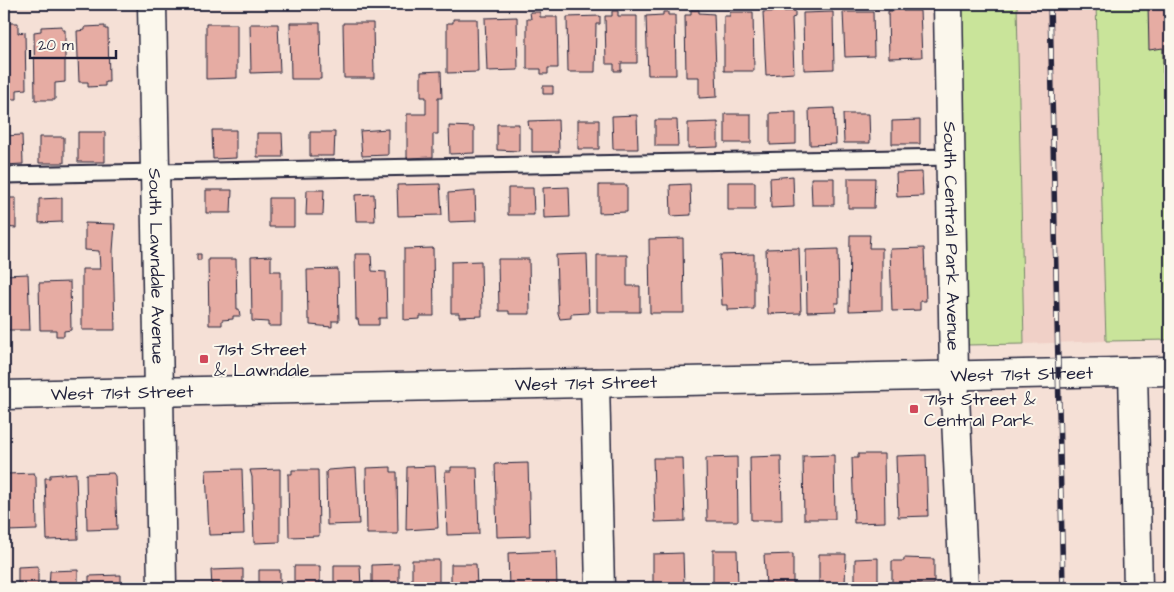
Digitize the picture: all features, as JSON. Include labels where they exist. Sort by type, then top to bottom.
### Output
[{"type":"street","name":"South Lawndale Avenue","points":[[152,4],[162,588]]},
{"type":"street","name":"South Central Park Avenue","points":[[948,4],[954,376],[964,588]]},
{"type":"street","name":"West 71st Street","points":[[4,395],[1170,371]]},
{"type":"street","points":[[1133,372],[1138,588]]},
{"type":"street","points":[[595,383],[600,588]]},
{"type":"lane","points":[[4,175],[951,157]]},
{"type":"shaded area","points":[[1017,4],[1096,4],[1106,341],[1024,344]]},
{"type":"green space","points":[[959,4],[1017,4],[1024,344],[966,345]]},
{"type":"green space","points":[[1096,4],[1170,4],[1170,340],[1106,341]]},
{"type":"building","points":[[1148,4],[1170,4],[1170,73],[1163,73],[1163,48],[1149,50]]},
{"type":"building","points":[[894,6],[903,6],[903,11],[920,11],[922,57],[889,58],[888,11],[894,11]]},
{"type":"building","points":[[691,10],[699,10],[699,13],[714,14],[717,97],[699,98],[699,77],[686,77],[685,15],[691,15]]},
{"type":"building","points":[[612,11],[618,11],[618,16],[637,16],[637,63],[621,63],[621,71],[614,71],[614,64],[606,64],[605,16],[612,16]]},
{"type":"building","points":[[795,11],[795,17],[792,18],[794,73],[766,75],[763,12]]},
{"type":"building","points":[[530,12],[540,12],[540,17],[557,17],[558,68],[548,68],[548,74],[541,74],[541,69],[527,69],[527,19],[531,19]]},
{"type":"building","points":[[663,12],[668,12],[668,15],[675,15],[676,75],[648,75],[646,16],[663,15]]},
{"type":"building","points":[[730,12],[753,12],[754,71],[724,71],[724,16],[730,16]]},
{"type":"building","points":[[833,12],[834,69],[804,70],[803,13]]},
{"type":"building","points":[[843,12],[873,12],[874,56],[845,57]]},
{"type":"building","points":[[600,16],[600,24],[596,24],[595,72],[568,72],[567,17]]},
{"type":"building","points":[[517,17],[518,70],[487,71],[485,18]]},
{"type":"building","points":[[453,19],[477,19],[478,72],[447,73],[447,23],[453,23]]},
{"type":"building","points":[[9,23],[18,23],[18,33],[25,32],[26,89],[17,90],[17,99],[4,99],[4,28],[9,27]]},
{"type":"building","points":[[290,23],[320,23],[321,79],[291,79]]},
{"type":"building","points":[[343,23],[373,23],[374,78],[344,78]]},
{"type":"building","points":[[206,24],[237,24],[237,78],[206,79]]},
{"type":"building","points":[[250,24],[278,24],[280,72],[251,73]]},
{"type":"building","points":[[62,26],[62,30],[65,30],[65,82],[55,83],[55,100],[35,100],[34,32],[41,31],[41,27]]},
{"type":"building","points":[[105,26],[105,29],[108,29],[109,82],[105,82],[105,86],[88,87],[88,82],[79,82],[77,31],[85,30],[85,27]]},
{"type":"building","points":[[441,71],[442,98],[438,98],[438,134],[433,134],[433,157],[407,158],[407,114],[426,114],[426,97],[421,97],[421,72]]},
{"type":"building","points":[[543,86],[553,86],[553,94],[543,94]]},
{"type":"building","points":[[1168,100],[1170,100],[1170,122],[1168,122]]},
{"type":"building","points":[[834,108],[836,144],[810,145],[809,109]]},
{"type":"building","points":[[796,112],[796,144],[770,145],[770,113]]},
{"type":"building","points":[[725,114],[751,114],[751,143],[725,143]]},
{"type":"building","points":[[843,114],[869,114],[870,143],[844,143]]},
{"type":"building","points":[[637,115],[638,149],[613,149],[612,116]]},
{"type":"building","points":[[558,120],[559,152],[532,152],[532,129],[529,129],[528,121]]},
{"type":"building","points":[[578,120],[599,120],[599,149],[578,149]]},
{"type":"building","points":[[655,120],[677,120],[678,146],[655,146]]},
{"type":"building","points":[[920,120],[920,144],[892,144],[892,121]]},
{"type":"building","points":[[718,122],[718,147],[688,148],[688,123]]},
{"type":"building","points":[[497,124],[519,124],[519,151],[497,150]]},
{"type":"building","points":[[449,126],[474,127],[474,153],[450,154]]},
{"type":"building","points":[[1168,126],[1170,126],[1170,147],[1169,147]]},
{"type":"building","points":[[388,129],[388,155],[362,156],[360,131]]},
{"type":"building","points":[[212,130],[236,130],[236,158],[213,159]]},
{"type":"building","points":[[78,132],[105,132],[105,162],[78,162]]},
{"type":"building","points":[[310,132],[335,132],[334,156],[310,156]]},
{"type":"building","points":[[257,133],[282,133],[283,157],[257,157]]},
{"type":"building","points":[[22,135],[23,164],[4,165],[4,136]]},
{"type":"building","points":[[39,137],[64,137],[64,163],[39,163]]},
{"type":"building","points":[[922,172],[923,196],[897,197],[896,173]]},
{"type":"building","points":[[793,176],[794,207],[771,208],[770,178]]},
{"type":"building","points":[[811,178],[834,178],[834,205],[812,205]]},
{"type":"building","points":[[848,178],[875,178],[874,208],[848,208]]},
{"type":"building","points":[[728,182],[755,182],[755,210],[728,210]]},
{"type":"building","points":[[440,184],[442,215],[398,216],[397,185]]},
{"type":"building","points":[[690,184],[691,215],[671,216],[670,185]]},
{"type":"building","points":[[599,185],[627,185],[627,212],[599,213]]},
{"type":"building","points":[[569,187],[570,217],[544,218],[543,188]]},
{"type":"building","points":[[508,188],[533,188],[534,215],[508,215]]},
{"type":"building","points":[[206,190],[232,190],[231,213],[206,213]]},
{"type":"building","points":[[307,190],[324,190],[323,215],[306,215]]},
{"type":"building","points":[[475,191],[476,221],[449,222],[448,193]]},
{"type":"building","points":[[374,194],[375,221],[356,221],[355,195]]},
{"type":"building","points":[[4,198],[16,198],[16,228],[4,227]]},
{"type":"building","points":[[62,198],[62,222],[39,223],[39,199]]},
{"type":"building","points":[[269,198],[294,198],[294,227],[269,227]]},
{"type":"building","points":[[85,223],[115,224],[113,251],[115,330],[82,330],[82,269],[100,269],[99,251],[85,250]]},
{"type":"building","points":[[850,235],[870,235],[869,248],[882,248],[882,310],[849,311]]},
{"type":"building","points":[[683,238],[684,313],[650,313],[649,239]]},
{"type":"building","points":[[433,248],[434,316],[420,316],[420,319],[404,320],[404,249]]},
{"type":"building","points":[[799,248],[801,313],[768,314],[766,249]]},
{"type":"building","points":[[924,248],[926,301],[920,301],[920,310],[892,311],[890,249]]},
{"type":"building","points":[[838,249],[839,303],[835,303],[836,311],[807,312],[806,250]]},
{"type":"building","points":[[197,254],[201,254],[201,260],[197,260]]},
{"type":"building","points":[[355,254],[371,254],[372,271],[386,272],[387,318],[379,318],[379,325],[359,325],[358,319],[356,319]]},
{"type":"building","points":[[587,254],[589,313],[571,314],[571,318],[560,319],[558,313],[556,255]]},
{"type":"building","points":[[754,254],[754,309],[727,310],[727,305],[722,305],[720,255]]},
{"type":"building","points":[[597,255],[627,255],[627,286],[640,286],[640,312],[597,312]]},
{"type":"building","points":[[271,256],[271,271],[281,271],[281,326],[268,326],[268,322],[252,321],[251,257]]},
{"type":"building","points":[[208,259],[236,259],[237,309],[239,309],[240,316],[233,316],[233,319],[222,320],[222,325],[209,325]]},
{"type":"building","points":[[498,259],[529,259],[530,314],[509,314],[509,311],[499,311]]},
{"type":"building","points":[[481,261],[482,316],[459,317],[459,313],[451,313],[451,262]]},
{"type":"building","points":[[338,269],[339,321],[332,321],[332,327],[310,325],[310,319],[308,319],[307,270]]},
{"type":"building","points":[[28,274],[30,330],[7,330],[7,327],[4,327],[4,275]]},
{"type":"building","points":[[70,282],[71,330],[64,331],[64,336],[56,336],[56,330],[40,330],[39,283]]},
{"type":"building","points":[[858,454],[884,454],[885,522],[854,523],[852,458],[858,458]]},
{"type":"building","points":[[834,455],[835,519],[804,519],[803,456]]},
{"type":"building","points":[[926,455],[928,516],[898,517],[896,456]]},
{"type":"building","points":[[781,456],[782,520],[751,520],[750,457]]},
{"type":"building","points":[[737,457],[738,521],[707,521],[706,458]]},
{"type":"building","points":[[653,458],[683,458],[685,521],[655,522]]},
{"type":"building","points":[[528,463],[530,536],[497,537],[495,464]]},
{"type":"building","points":[[435,466],[438,528],[406,530],[407,467]]},
{"type":"building","points":[[391,467],[391,472],[397,472],[398,534],[367,534],[366,468]]},
{"type":"building","points":[[451,467],[477,467],[479,534],[447,535],[445,471],[451,471]]},
{"type":"building","points":[[356,468],[359,524],[327,525],[326,472],[328,470]]},
{"type":"building","points":[[242,469],[244,534],[209,535],[206,470]]},
{"type":"building","points":[[280,469],[280,542],[254,543],[252,477],[250,470]]},
{"type":"building","points":[[292,470],[318,470],[319,536],[289,537],[288,474],[292,474]]},
{"type":"building","points":[[34,473],[36,477],[37,530],[7,531],[5,478],[7,474]]},
{"type":"building","points":[[76,473],[78,539],[47,540],[45,478],[50,478],[50,475]]},
{"type":"building","points":[[113,473],[115,476],[117,529],[87,530],[86,474]]},
{"type":"building","points":[[713,550],[737,550],[738,587],[713,587]]},
{"type":"building","points":[[556,551],[557,588],[509,588],[508,553]]},
{"type":"building","points":[[683,553],[684,587],[653,588],[653,554]]},
{"type":"building","points":[[793,554],[793,585],[766,585],[764,555]]},
{"type":"building","points":[[819,554],[846,554],[845,585],[819,585]]},
{"type":"building","points":[[878,558],[878,583],[855,584],[855,559]]},
{"type":"building","points":[[904,558],[934,559],[934,584],[892,584],[892,561],[904,561]]},
{"type":"building","points":[[412,560],[439,560],[439,588],[412,588]]},
{"type":"building","points":[[399,564],[399,588],[372,588],[372,565]]},
{"type":"building","points":[[451,564],[476,564],[477,588],[451,588]]},
{"type":"building","points":[[334,565],[360,565],[361,588],[334,588]]},
{"type":"building","points":[[38,566],[38,588],[18,588],[18,567]]},
{"type":"building","points":[[294,566],[320,566],[320,588],[294,588]]},
{"type":"building","points":[[243,569],[243,588],[212,588],[211,570]]},
{"type":"building","points":[[78,570],[78,588],[49,588],[50,571]]},
{"type":"building","points":[[259,570],[280,570],[280,588],[259,588]]},
{"type":"building","points":[[121,575],[121,588],[89,588],[89,576]]},
{"type":"railway","points":[[1050,4],[1063,588]]},
{"type":"place","name":"71st Street & Lawndale","points":[[204,359]]},
{"type":"place","name":"71st Street & Central Park","points":[[914,409]]}]
